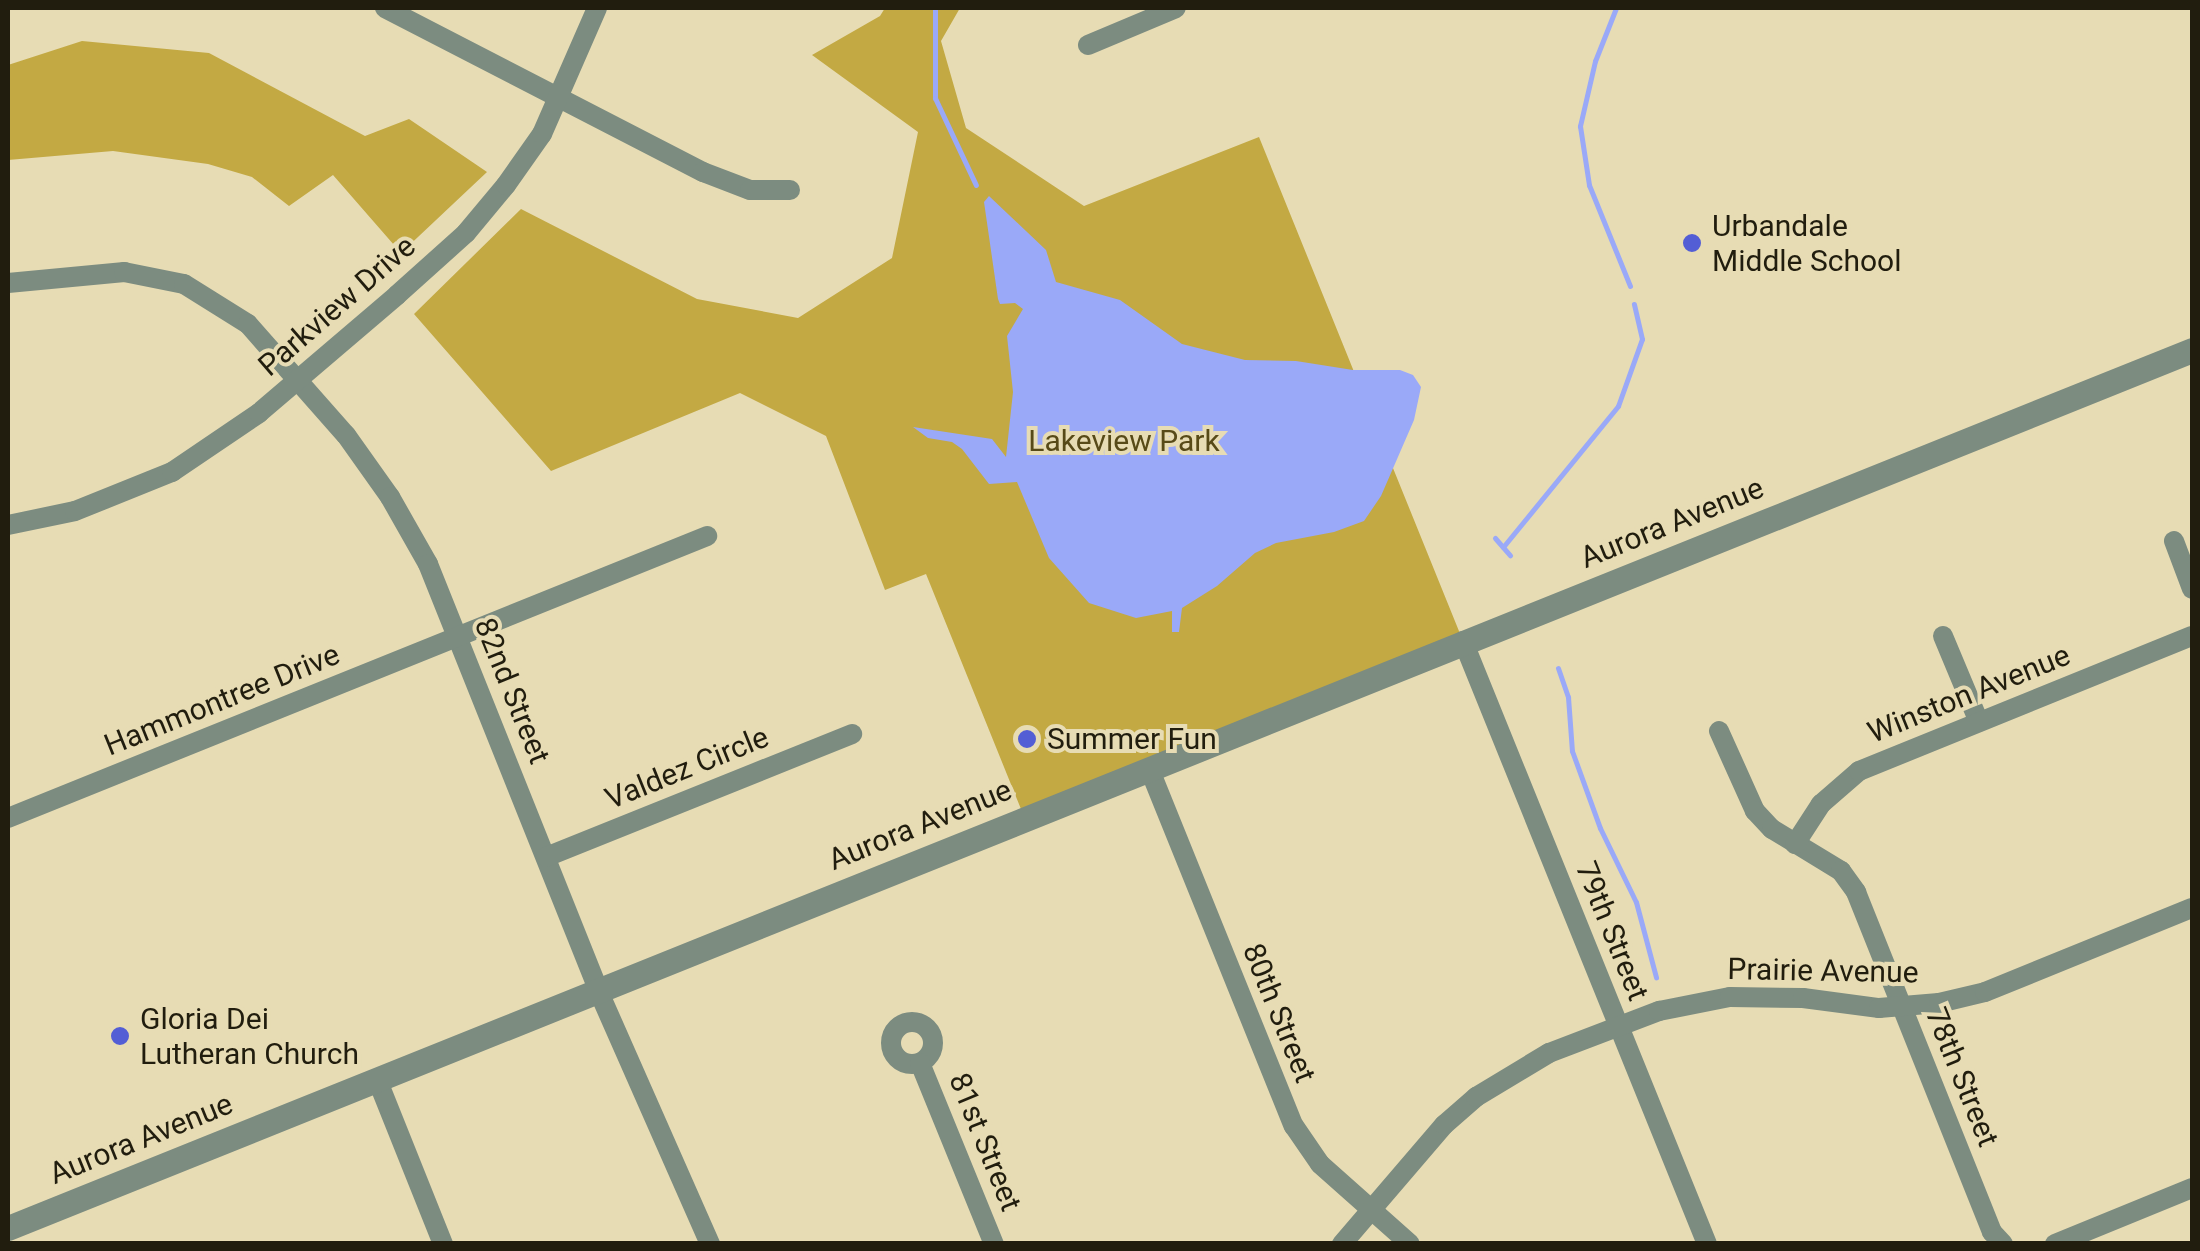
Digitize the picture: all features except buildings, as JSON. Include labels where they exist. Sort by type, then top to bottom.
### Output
[{"type":"street","points":[[385,8],[703,172],[750,190],[790,190]]},
{"type":"street","name":"Parkview Drive","points":[[8,525],[74,511],[172,472],[217,444],[466,233],[542,134],[596,8]]},
{"type":"street","points":[[1088,45],[1176,8]]},
{"type":"street","name":"82nd Street","points":[[8,283],[124,272],[184,284],[221,303],[248,324],[346,435],[390,496],[428,564],[598,990],[710,1244]]},
{"type":"street","name":"Aurora Avenue","points":[[8,1228],[2192,350]]},
{"type":"street","name":"Hammontree Drive","points":[[8,818],[708,536]]},
{"type":"street","points":[[2174,541],[2192,589]]},
{"type":"street","points":[[1943,636],[1980,722]]},
{"type":"street","name":"Winston Avenue","points":[[1795,844],[1843,781],[2192,636]]},
{"type":"street","name":"79th Street","points":[[1462,641],[1706,1244]]},
{"type":"street","name":"78th Street","points":[[1718,731],[1755,810],[1795,844],[1841,871],[1856,892],[1992,1232],[2003,1244]]},
{"type":"street","name":"Valdez Circle","points":[[546,857],[852,734]]},
{"type":"street","name":"80th Street","points":[[1149,768],[1294,1126],[1320,1164],[1410,1244]]},
{"type":"street","name":"Prairie Avenue","points":[[1342,1244],[1414,1156],[1476,1097],[1549,1053],[1659,1011],[1730,997],[1901,1007],[1985,992],[2192,908]]},
{"type":"street","name":"81st Street","points":[[920,1063],[994,1244]]},
{"type":"street","points":[[377,1079],[443,1244]]},
{"type":"street","points":[[2055,1244],[2192,1188]]},
{"type":"green space","name":"Lakeview Park","points":[[885,8],[960,8],[941,41],[966,128],[1084,206],[1259,137],[1463,641],[1025,819],[926,574],[885,590],[826,436],[740,393],[551,471],[414,314],[521,209],[697,299],[798,318],[892,258],[918,132],[812,55],[880,16]]},
{"type":"green space","points":[[82,41],[209,53],[365,136],[409,119],[487,172],[401,253],[333,175],[289,206],[252,177],[208,164],[113,151],[8,160],[8,65]]},
{"type":"water","points":[[989,196],[1046,250],[1056,282],[1120,300],[1182,344],[1245,360],[1296,361],[1353,370],[1400,370],[1413,375],[1421,387],[1414,420],[1381,496],[1364,521],[1334,532],[1276,543],[1255,553],[1217,586],[1182,608],[1179,632],[1172,632],[1172,611],[1136,618],[1089,603],[1049,558],[1017,482],[989,484],[962,449],[952,442],[928,438],[913,427],[992,439],[1006,457],[1013,392],[1007,336],[1023,309],[1015,303],[1000,304],[998,299],[984,202]]},
{"type":"waterway","points":[[935,8],[935,98],[976,185]]},
{"type":"waterway","points":[[1616,8],[1595,61],[1580,126],[1589,185],[1630,286]]},
{"type":"waterway","points":[[1503,547],[1618,406],[1642,339],[1634,304]]},
{"type":"waterway","points":[[1495,538],[1510,555]]},
{"type":"waterway","points":[[1558,668],[1568,697],[1572,751],[1600,828],[1636,902],[1656,977]]},
{"type":"place","name":"Urbandale Middle School","points":[[1692,243]]},
{"type":"place","name":"Summer Fun","points":[[1027,739]]},
{"type":"place","name":"Gloria Dei Lutheran Church","points":[[120,1036]]}]
